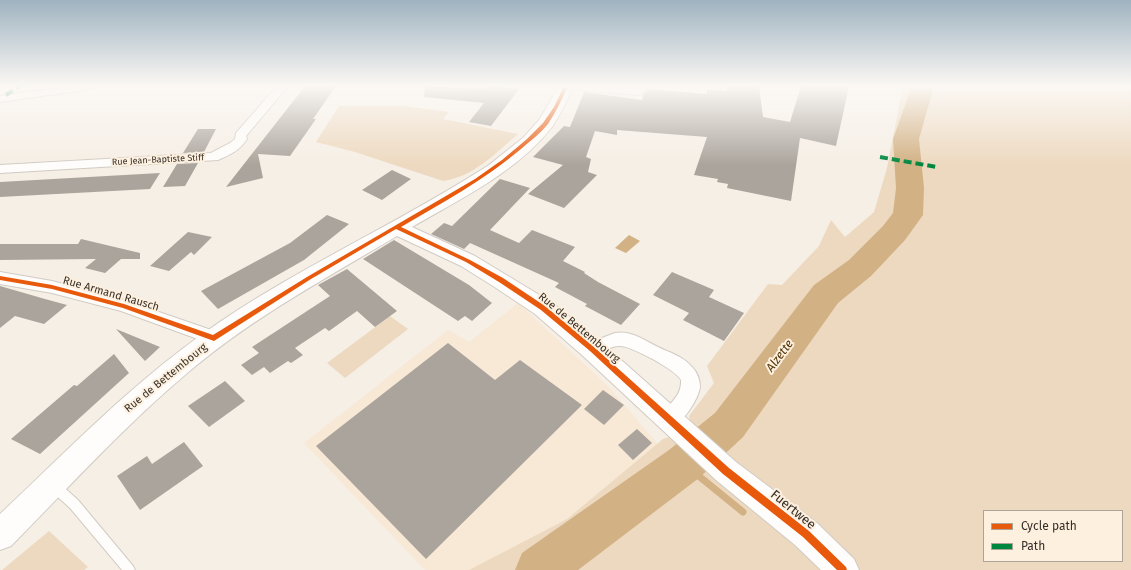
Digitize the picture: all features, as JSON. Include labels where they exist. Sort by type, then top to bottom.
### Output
[{"type":"main road","name":"Rue de Bettembourg","points":[[0,535],[52,485],[123,412],[169,372],[214,338],[309,278],[477,180],[530,140],[552,113]]},
{"type":"main road","name":"Rue de Bettembourg","points":[[396,227],[468,261],[502,280],[543,308],[592,349],[672,423]]},
{"type":"main road","name":"Fuertwee","points":[[672,423],[726,471],[806,534],[843,570]]},
{"type":"street","name":"Rue Jean-Baptiste Stiff","points":[[0,169],[213,157],[234,147],[241,140],[240,136],[260,113]]},
{"type":"street","name":"Rue Armand Rausch","points":[[0,278],[52,287],[124,306],[214,338]]},
{"type":"street","name":"Rue de Bettembourg","points":[[592,349],[617,339],[628,340],[680,366],[687,375],[691,384],[690,395],[672,423]]},
{"type":"lane","points":[[52,485],[74,504],[129,570]]},
{"type":"shaded area","points":[[335,113],[448,113],[443,119],[518,134],[484,163],[464,175],[443,181],[355,152],[316,142]]},
{"type":"shaded area","points":[[898,113],[1131,113],[1131,570],[469,570],[567,519],[663,439],[692,429],[689,416],[714,383],[707,366],[768,284],[782,285],[819,246],[831,220],[845,237],[874,212],[887,168]]},
{"type":"shaded area","points":[[629,235],[640,241],[626,253],[615,248]]},
{"type":"shaded area","points":[[518,303],[607,385],[658,444],[567,519],[469,570],[425,570],[304,443],[448,330],[469,342]]},
{"type":"shaded area","points":[[390,316],[408,329],[345,378],[327,363]]},
{"type":"shaded area","points":[[49,531],[88,567],[84,570],[2,570]]},
{"type":"building","points":[[284,113],[317,113],[313,119],[316,119],[290,156],[258,154],[263,178],[226,187]]},
{"type":"building","points":[[476,113],[501,113],[491,126],[469,122]]},
{"type":"building","points":[[576,113],[762,113],[763,117],[790,122],[793,113],[843,113],[836,146],[800,138],[791,201],[727,188],[728,184],[717,182],[718,179],[694,175],[707,137],[617,130],[617,135],[595,131],[586,157],[591,159],[588,172],[597,175],[564,208],[528,194],[563,165],[533,157],[564,126],[570,127]]},
{"type":"building","points":[[198,129],[216,129],[204,152],[183,153]]},
{"type":"building","points":[[198,163],[185,186],[163,187],[177,164]]},
{"type":"building","points":[[392,170],[411,179],[382,200],[362,190]]},
{"type":"building","points":[[160,173],[150,189],[0,197],[0,182]]},
{"type":"building","points":[[500,179],[530,188],[490,230],[519,243],[532,230],[575,247],[563,261],[585,272],[584,273],[598,282],[640,304],[621,325],[585,306],[587,304],[555,287],[559,283],[470,243],[464,249],[431,234],[444,223],[452,226]]},
{"type":"building","points":[[327,215],[349,224],[304,260],[218,309],[201,291],[290,243]]},
{"type":"building","points":[[188,232],[212,237],[194,255],[191,252],[169,271],[150,266]]},
{"type":"building","points":[[81,239],[140,253],[140,259],[121,259],[105,273],[85,268],[96,259],[0,260],[0,244],[78,244]]},
{"type":"building","points":[[394,240],[469,285],[492,303],[472,321],[465,316],[458,321],[363,259]]},
{"type":"building","points":[[347,269],[397,311],[375,327],[357,311],[329,331],[325,328],[295,348],[303,355],[291,363],[288,361],[270,373],[264,367],[252,375],[241,365],[259,353],[252,347],[330,296],[318,285]]},
{"type":"building","points":[[672,272],[714,290],[709,297],[744,313],[724,341],[683,320],[689,313],[653,295]]},
{"type":"building","points":[[0,286],[67,305],[44,324],[15,316],[0,328]]},
{"type":"building","points":[[116,329],[160,347],[145,361]]},
{"type":"building","points":[[448,343],[495,380],[520,360],[582,405],[426,559],[316,446]]},
{"type":"building","points":[[114,354],[129,373],[40,454],[11,439],[74,385],[77,386]]},
{"type":"building","points":[[225,381],[245,401],[209,427],[188,406]]},
{"type":"building","points":[[603,390],[624,405],[604,425],[584,409]]},
{"type":"building","points":[[637,429],[652,443],[633,460],[618,445]]},
{"type":"building","points":[[184,442],[203,466],[140,510],[117,476],[147,456],[152,464]]},
{"type":"waterway","name":"Alzette","points":[[539,570],[684,464],[729,425],[826,294],[860,268],[894,233],[908,215],[910,188],[906,139],[914,113]]},
{"type":"waterway","points":[[684,464],[743,512]]},
{"type":"marked path","points":[[880,157],[937,167]]},
{"type":"cycle path","points":[[0,278],[52,287],[124,306],[214,338],[309,278],[477,180],[504,161],[529,140],[545,124],[552,113]]},
{"type":"cycle path","points":[[396,227],[468,261],[501,280],[543,308],[592,349],[726,471],[806,534],[843,570]]}]
